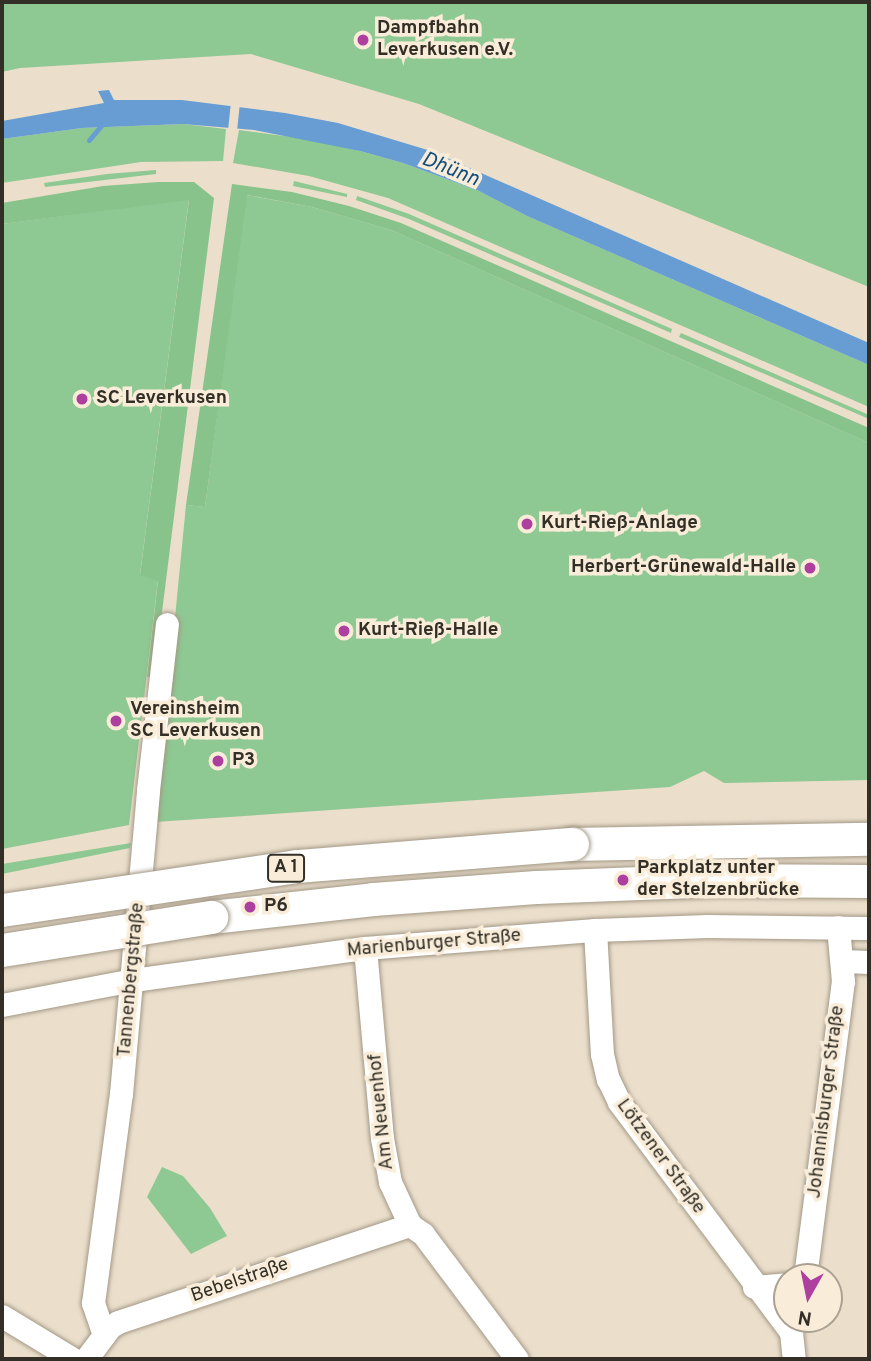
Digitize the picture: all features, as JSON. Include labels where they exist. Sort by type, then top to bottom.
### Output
[{"type":"highway","name":"A 1","points":[[2,911],[205,878],[428,854],[680,840],[869,839]]},
{"type":"highway","name":"A 1","points":[[2,950],[211,917],[454,892],[612,883],[869,881]]},
{"type":"street","name":"Tannenbergstraße","points":[[104,1335],[93,1303],[133,980],[148,790],[167,624]]},
{"type":"street","name":"Marienburger Straße","points":[[2,1005],[133,980],[365,948],[595,930],[707,926],[869,928]]},
{"type":"street","name":"Johannisburger Straße","points":[[807,1263],[839,1017],[843,961],[838,927]]},
{"type":"street","name":"Lötzener Straße","points":[[595,930],[598,1017],[608,1079],[619,1102],[754,1287],[773,1306]]},
{"type":"street","name":"Am Neuenhof","points":[[365,948],[382,1139],[390,1182],[410,1225],[423,1234],[517,1359]]},
{"type":"street","points":[[843,961],[869,962]]},
{"type":"street","name":"Bebelstraße","points":[[86,1359],[118,1322],[410,1225]]},
{"type":"street","points":[[754,1287],[773,1285]]},
{"type":"street","points":[[2,1316],[73,1359]]},
{"type":"street","points":[[792,1333],[794,1359]]},
{"type":"green space","points":[[2,2],[869,2],[869,287],[419,104],[251,54],[20,68],[2,72]]},
{"type":"green space","points":[[183,124],[226,129],[223,161],[141,162],[2,183],[2,139],[82,128]]},
{"type":"green space","points":[[239,130],[314,140],[360,151],[403,163],[479,191],[527,216],[869,365],[869,407],[388,198],[309,176],[233,163]]},
{"type":"green space","points":[[156,170],[156,174],[45,187],[44,183],[107,174]]},
{"type":"green space","points":[[294,181],[347,194],[347,197],[293,186]]},
{"type":"green space","points":[[194,182],[214,198],[154,676],[147,677],[158,581],[140,575],[189,200],[2,224],[2,203],[103,186]]},
{"type":"green space","points":[[232,184],[292,192],[349,206],[401,223],[869,428],[869,443],[391,230],[312,207],[247,195],[205,507],[186,505]]},
{"type":"green space","name":"Kurt-Rieß-Anlage","points":[[246,195],[312,207],[391,230],[869,443],[869,780],[724,783],[704,771],[670,787],[155,822],[186,505],[205,507]]},
{"type":"green space","points":[[357,196],[409,214],[672,329],[671,333],[409,219],[356,200]]},
{"type":"green space","name":"SC Leverkusen","points":[[189,199],[140,574],[158,580],[129,825],[2,849],[2,224]]},
{"type":"green space","points":[[681,333],[869,415],[869,419],[679,337]]},
{"type":"green space","points":[[131,843],[130,848],[2,874],[2,864]]},
{"type":"green space","points":[[162,1167],[183,1176],[210,1208],[227,1236],[191,1254],[147,1197]]},
{"type":"water","name":"Dhünn","points":[[109,90],[114,100],[182,100],[285,113],[338,123],[431,151],[869,343],[869,365],[527,216],[479,191],[403,163],[360,151],[254,130],[183,124],[82,128],[2,139],[2,121],[104,103],[98,91]]},
{"type":"pier","points":[[231,102],[240,103],[237,133],[228,132]]},
{"type":"waterway","points":[[89,140],[105,121]]},
{"type":"place","name":"Dampfbahn Leverkusen e.V.","points":[[363,40]]},
{"type":"place","name":"SC Leverkusen","points":[[82,399]]},
{"type":"place","name":"Kurt-Rieß-Anlage","points":[[527,524]]},
{"type":"place","name":"Herbert-Grünewald-Halle","points":[[810,568]]},
{"type":"place","name":"Kurt-Rieß-Halle","points":[[344,631]]},
{"type":"place","name":"Vereinsheim SC Leverkusen","points":[[116,721]]},
{"type":"place","name":"P3","points":[[218,761]]},
{"type":"place","name":"Parkplatz unter der Stelzenbrücke","points":[[623,880]]},
{"type":"place","name":"P6","points":[[250,907]]}]
